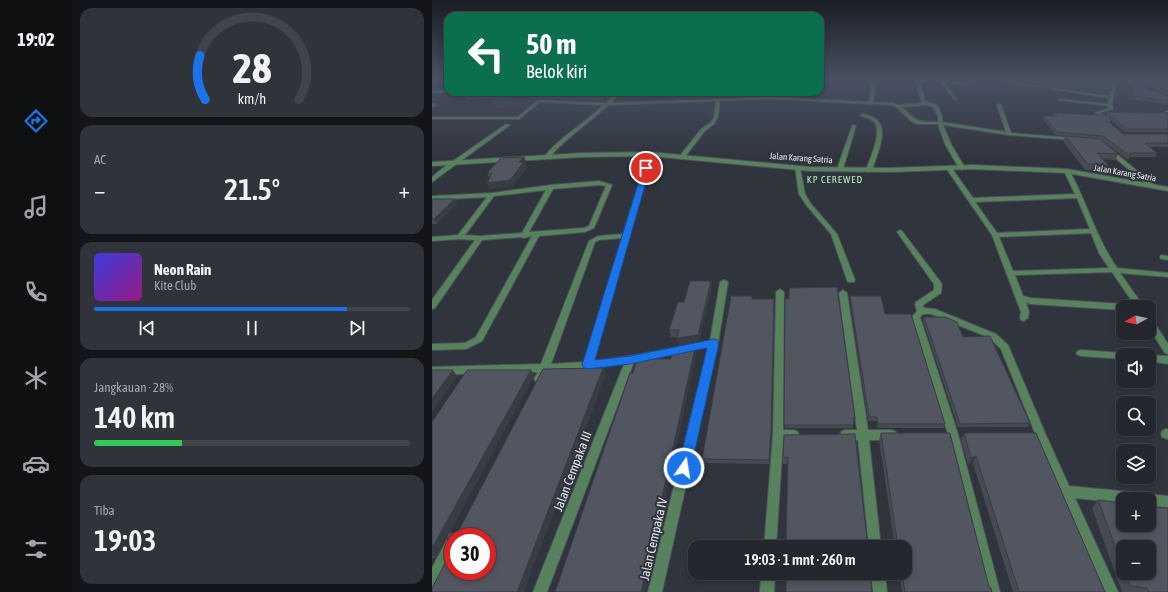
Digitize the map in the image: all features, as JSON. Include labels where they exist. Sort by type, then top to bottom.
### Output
[{"type":"street","points":[[432,118],[519,118],[534,106]]},
{"type":"street","points":[[547,157],[556,146],[582,127],[605,106]]},
{"type":"street","points":[[682,157],[703,130],[712,124],[716,117],[717,106]]},
{"type":"street","points":[[893,106],[903,106]]},
{"type":"street","points":[[898,106],[916,122],[940,122],[1009,134],[1079,140]]},
{"type":"street","points":[[933,106],[935,106],[940,116],[940,122],[948,144],[962,168]]},
{"type":"street","points":[[999,106],[1009,134]]},
{"type":"street","points":[[1110,106],[1110,109],[1097,112],[1112,126]]},
{"type":"street","points":[[864,115],[875,120],[880,127],[880,135],[869,170]]},
{"type":"street","points":[[432,180],[508,125]]},
{"type":"street","points":[[840,170],[854,126]]},
{"type":"street","points":[[1106,148],[1152,186]]},
{"type":"street","points":[[588,365],[650,154]]},
{"type":"street","name":"Jalan Karang Satria","points":[[432,164],[547,157],[650,154],[796,168],[840,170],[962,168],[1067,171],[1168,189]]},
{"type":"street","points":[[796,168],[802,194],[809,205],[834,234],[851,280]]},
{"type":"street","points":[[949,168],[995,234],[1024,308],[1024,318]]},
{"type":"street","points":[[1067,171],[1103,253],[1135,300]]},
{"type":"street","points":[[432,198],[492,195],[551,187],[599,183],[608,185],[592,227],[585,230],[524,236],[432,239]]},
{"type":"street","points":[[524,236],[551,187]]},
{"type":"street","points":[[460,237],[492,195]]},
{"type":"street","points":[[972,200],[1079,196]]},
{"type":"street","points":[[995,234],[1094,231]]},
{"type":"street","points":[[900,232],[938,284],[938,291],[919,304],[921,311]]},
{"type":"street","points":[[432,347],[466,346],[479,339],[536,235]]},
{"type":"street","points":[[533,390],[544,369],[592,241],[598,238],[627,236]]},
{"type":"street","points":[[432,306],[480,238]]},
{"type":"street","points":[[1009,273],[1114,270],[1168,275]]},
{"type":"street","name":"Jalan Cempaka IV","points":[[655,592],[714,343],[724,282]]},
{"type":"street","points":[[770,540],[778,435],[780,292]]},
{"type":"street","points":[[843,293],[863,435],[874,540]]},
{"type":"street","points":[[1020,298],[1031,301],[1116,307]]},
{"type":"street","points":[[921,311],[932,311],[994,336],[1005,348],[1040,433],[1111,592]]},
{"type":"street","points":[[921,311],[916,317],[957,434],[993,592]]},
{"type":"street","points":[[1156,332],[1168,352]]},
{"type":"street","points":[[432,371],[544,369],[588,365],[630,360],[714,343]]},
{"type":"street","points":[[1082,353],[1116,355]]},
{"type":"street","points":[[1156,359],[1168,360]]},
{"type":"street","name":"Jalan Cempaka III","points":[[540,592],[630,360]]},
{"type":"street","points":[[460,382],[468,370]]},
{"type":"street","points":[[1024,433],[1040,433]]},
{"type":"street","points":[[938,434],[957,434]]},
{"type":"street","points":[[778,435],[802,435]]},
{"type":"street","points":[[832,435],[901,435]]},
{"type":"street","points":[[1066,491],[1116,496]]},
{"type":"street","points":[[1156,501],[1168,502]]},
{"type":"street","points":[[432,582],[444,559]]},
{"type":"street","points":[[767,592],[768,580]]},
{"type":"street","points":[[879,580],[880,592]]},
{"type":"building","points":[[1107,112],[1168,113],[1168,129],[1126,129]]},
{"type":"building","points":[[1054,113],[1101,115],[1123,134],[1168,134],[1168,143],[1145,143],[1157,153],[1130,153],[1130,156],[1103,136],[1057,132],[1044,116],[1057,116]]},
{"type":"building","points":[[1065,136],[1100,139],[1118,154],[1097,153],[1108,165],[1088,164]]},
{"type":"building","points":[[524,157],[519,162],[524,162],[510,180],[487,183],[492,173],[487,173],[501,158]]},
{"type":"building","points":[[433,199],[455,199],[434,219],[432,219]]},
{"type":"building","points":[[690,281],[711,281],[698,335],[677,338],[679,330],[669,330],[678,302],[684,302]]},
{"type":"building","points":[[837,287],[855,418],[853,418],[854,425],[784,425],[785,299],[789,299],[789,288]]},
{"type":"building","points":[[731,296],[752,296],[752,299],[774,299],[769,460],[702,459]]},
{"type":"building","points":[[850,296],[881,296],[885,314],[911,314],[945,424],[878,424],[877,417],[869,417]]},
{"type":"building","points":[[924,317],[945,317],[957,322],[963,337],[990,336],[1030,423],[960,424]]},
{"type":"building","points":[[696,344],[641,592],[555,592],[630,373],[633,373],[637,359],[671,359],[674,348]]},
{"type":"building","points":[[603,368],[517,592],[432,592],[432,588],[444,565],[444,580],[496,580],[496,528],[460,528],[543,369]]},
{"type":"building","points":[[432,370],[453,370],[432,399]]},
{"type":"building","points":[[467,370],[531,370],[432,548],[432,422]]},
{"type":"building","points":[[881,433],[950,433],[989,587],[991,588],[992,592],[905,592],[903,580],[912,580],[912,540],[897,540]]},
{"type":"building","points":[[964,433],[1036,433],[1105,592],[1019,592],[976,456],[971,458]]},
{"type":"building","points":[[855,434],[867,540],[786,540],[788,457],[783,457],[784,435]]},
{"type":"building","points":[[1098,500],[1116,502],[1116,532],[1156,532],[1156,507],[1168,508],[1168,592],[1149,592],[1147,588],[1130,586],[1128,580],[1156,580],[1156,540],[1116,540],[1116,548]]},
{"type":"building","points":[[786,580],[871,580],[872,592],[786,592]]},
{"type":"district","name":"KP CEREWED","points":[[835,179]]},
{"type":"route","points":[[646,168],[588,365],[630,360],[714,343],[684,468]]}]
